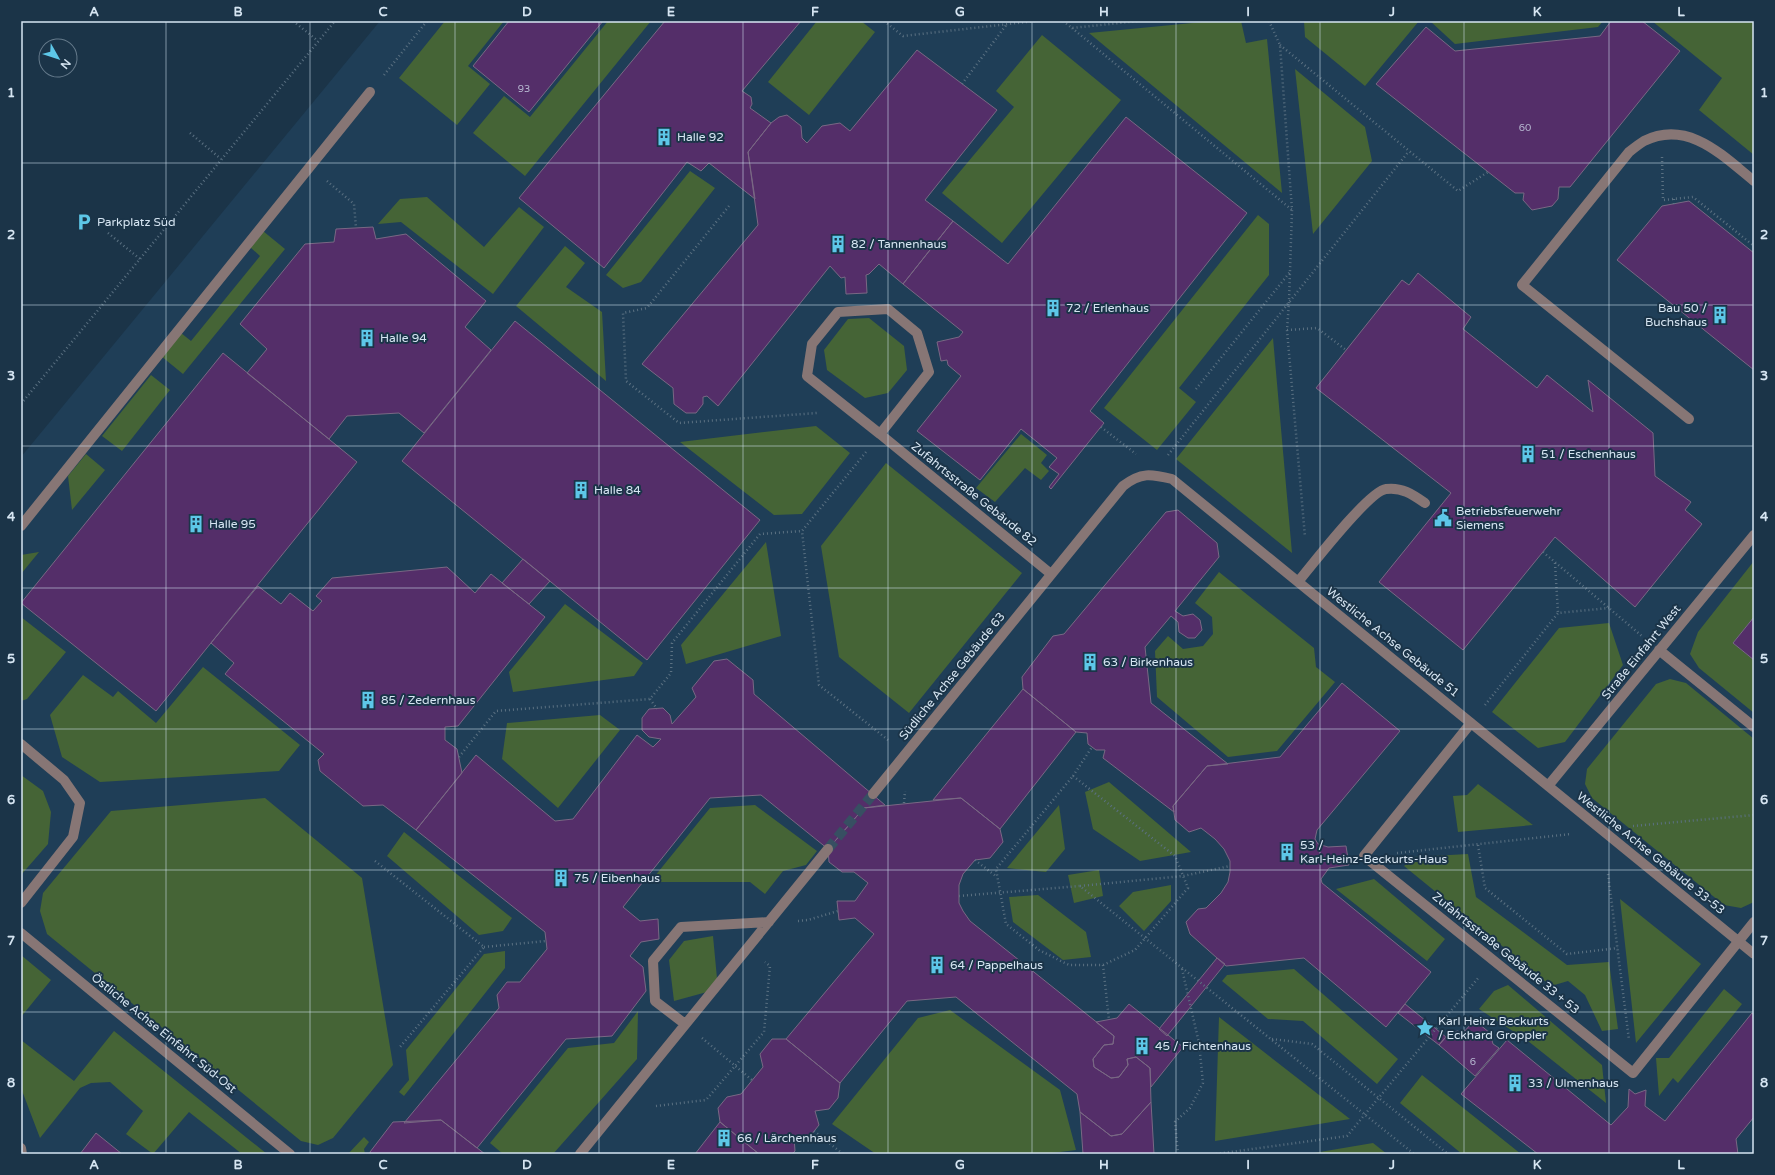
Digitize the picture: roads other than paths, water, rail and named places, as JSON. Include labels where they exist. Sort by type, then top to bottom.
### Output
[{"type":"lane","points":[[21,526],[370,92]]},
{"type":"lane","points":[[1689,420],[1522,285],[1629,152],[1645,141],[1665,135],[1687,136],[1708,145],[1754,181]]},
{"type":"lane","name":"Zufahrtsstraße Gebäude 82","points":[[880,434],[929,372],[917,333],[888,309],[838,312],[812,344],[807,376],[1051,574]]},
{"type":"lane","name":"Südliche Achse Gebäude 63","points":[[873,794],[1123,486],[1135,477],[1153,474]]},
{"type":"lane","name":"Westliche Achse Gebäude 51","points":[[1153,474],[1172,479],[1548,786]]},
{"type":"lane","points":[[1298,582],[1367,500],[1384,488],[1406,490],[1425,503]]},
{"type":"lane","name":"Straße Einfahrt West","points":[[1548,786],[1754,535]]},
{"type":"lane","points":[[1659,650],[1754,727]]},
{"type":"lane","name":"Zufahrtsstraße Gebäude 33 + 53","points":[[1471,723],[1364,856],[1633,1073],[1738,941]]},
{"type":"lane","points":[[21,744],[64,780],[80,803],[73,837],[21,903]]},
{"type":"lane","name":"Westliche Achse Gebäude 33-53","points":[[1548,786],[1754,954]]},
{"type":"lane","points":[[580,1154],[828,849]]},
{"type":"lane","points":[[685,1024],[655,1001],[653,961],[681,927],[769,922]]},
{"type":"lane","points":[[1738,941],[1754,922]]},
{"type":"lane","name":"Östliche Achse Einfahrt Süd-Ost","points":[[21,933],[290,1154]]},
{"type":"lane","points":[[21,1148],[22,1154]]},
{"type":"tunnel","points":[[828,849],[873,794]]},
{"type":"place","name":"Halle 92","points":[[664,137]]},
{"type":"place","name":"Parkplatz Süd","points":[[84,222]]},
{"type":"place","name":"82 / Tannenhaus","points":[[838,244]]},
{"type":"place","name":"72 / Erlenhaus","points":[[1053,308]]},
{"type":"place","name":"Bau 50 / Buchshaus","points":[[1720,315]]},
{"type":"place","name":"Halle 94","points":[[367,338]]},
{"type":"place","name":"51 / Eschenhaus","points":[[1528,454]]},
{"type":"place","name":"Halle 84","points":[[581,490]]},
{"type":"place","name":"Betriebsfeuerwehr Siemens","points":[[1443,518]]},
{"type":"place","name":"Halle 95","points":[[196,524]]},
{"type":"place","name":"63 / Birkenhaus","points":[[1090,662]]},
{"type":"place","name":"85 / Zedernhaus","points":[[368,700]]},
{"type":"place","name":"53 / Karl-Heinz-Beckurts-Haus","points":[[1287,852]]},
{"type":"place","name":"75 / Eibenhaus","points":[[561,878]]},
{"type":"place","name":"64 / Pappelhaus","points":[[937,965]]},
{"type":"place","name":"Karl Heinz Beckurts / Eckhard Groppler","points":[[1425,1028]]},
{"type":"place","name":"45 / Fichtenhaus","points":[[1142,1046]]},
{"type":"place","name":"33 / Ulmenhaus","points":[[1515,1083]]},
{"type":"place","name":"66 / Lärchenhaus","points":[[724,1138]]}]
